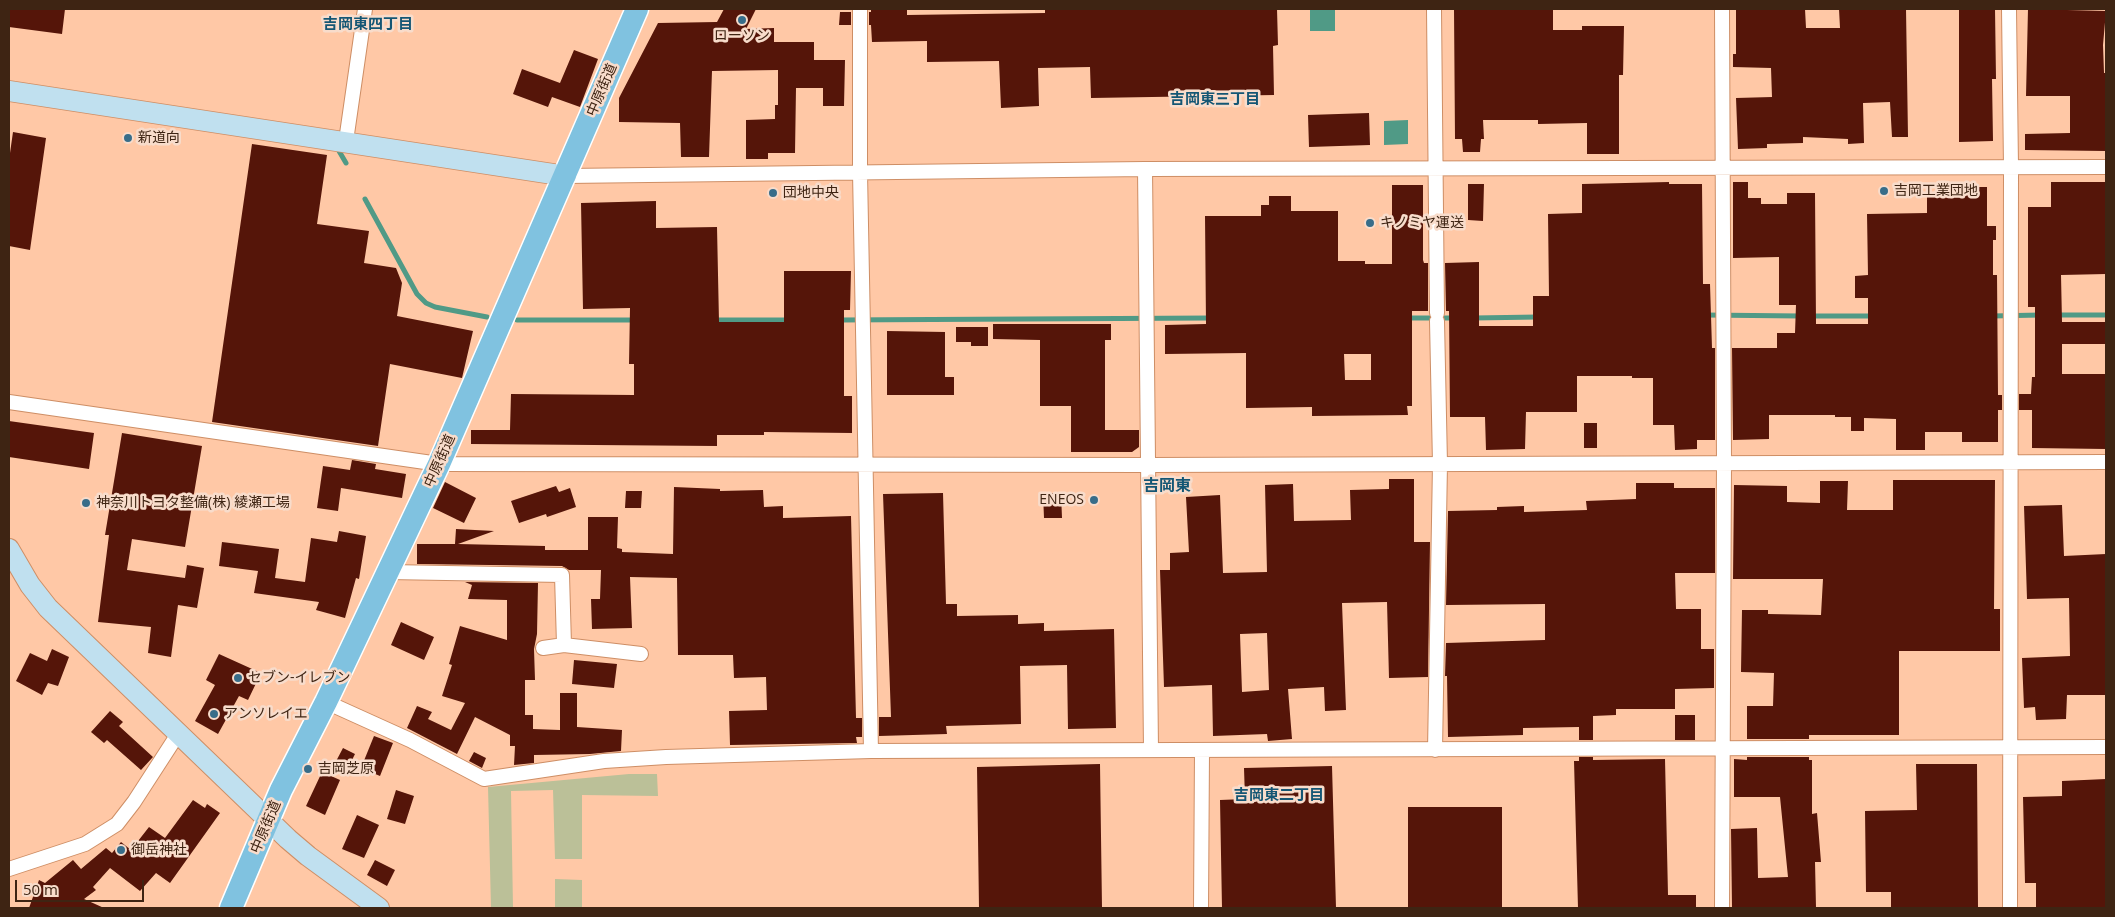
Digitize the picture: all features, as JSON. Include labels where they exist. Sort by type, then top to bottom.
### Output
[{"type":"main road","name":"中原街道","points":[[231,908],[268,821],[439,464],[566,176],[637,9]]},
{"type":"street","points":[[346,141],[364,9]]},
{"type":"street","points":[[860,9],[862,319],[871,751]]},
{"type":"street","points":[[1434,9],[1440,464],[1435,750]]},
{"type":"street","points":[[1722,9],[1724,463],[1722,908]]},
{"type":"street","points":[[2009,9],[2011,167],[2010,908]]},
{"type":"street","points":[[9,91],[566,176],[1145,169],[1435,170],[2106,166]]},
{"type":"street","points":[[1145,169],[1150,750]]},
{"type":"street","points":[[9,402],[439,464],[1149,465],[2106,462]]},
{"type":"street","points":[[9,549],[30,585],[48,608],[268,821],[308,856],[379,908]]},
{"type":"street","points":[[388,572],[562,575],[564,646]]},
{"type":"street","points":[[544,648],[564,646],[641,654]]},
{"type":"street","points":[[326,702],[410,740],[484,779],[604,761],[666,757],[871,751],[2106,747]]},
{"type":"street","points":[[9,869],[85,844],[117,824],[134,802],[178,734]]},
{"type":"street","points":[[1201,908],[1202,751]]},
{"type":"green space","points":[[629,774],[657,774],[658,796],[582,795],[582,859],[555,859],[553,790],[511,791],[513,908],[491,908],[488,787]]},
{"type":"green space","points":[[555,879],[582,880],[582,908],[555,908]]},
{"type":"water","points":[[1310,9],[1335,9],[1335,31],[1310,31]]},
{"type":"water","points":[[1408,120],[1408,144],[1384,145],[1384,121]]},
{"type":"building","points":[[9,9],[65,9],[62,34],[9,27]]},
{"type":"building","points":[[724,9],[756,9],[746,29],[774,28],[774,42],[814,42],[814,60],[845,60],[844,106],[823,106],[823,88],[796,88],[795,153],[768,153],[768,159],[746,159],[746,120],[775,119],[775,105],[778,105],[778,70],[712,71],[709,157],[681,157],[680,123],[619,122],[619,98],[658,23],[717,22]]},
{"type":"building","points":[[871,9],[907,9],[907,15],[1045,13],[1045,9],[1277,9],[1278,45],[1273,46],[1274,95],[1091,98],[1090,67],[1038,68],[1039,106],[1001,108],[999,61],[927,62],[927,41],[872,42],[871,25],[869,25],[869,12],[871,12]]},
{"type":"building","points":[[1454,9],[1553,9],[1553,30],[1582,30],[1582,26],[1624,26],[1623,75],[1619,75],[1619,154],[1587,154],[1587,123],[1538,124],[1538,120],[1483,120],[1484,139],[1481,139],[1480,152],[1463,152],[1462,139],[1455,139]]},
{"type":"building","points":[[1736,9],[1805,9],[1806,28],[1840,28],[1839,9],[1906,9],[1908,137],[1892,137],[1890,102],[1863,103],[1864,143],[1848,144],[1848,139],[1803,137],[1803,143],[1767,144],[1767,148],[1738,149],[1736,98],[1772,97],[1771,68],[1733,67],[1733,54],[1736,54]]},
{"type":"building","points":[[1959,9],[1995,9],[1996,79],[1992,79],[1993,141],[1959,142]]},
{"type":"building","points":[[2028,9],[2106,11],[2103,45],[2104,73],[2106,73],[2106,151],[2025,150],[2025,134],[2070,133],[2070,96],[2026,96]]},
{"type":"building","points":[[840,12],[851,12],[851,25],[839,25]]},
{"type":"building","points":[[574,50],[598,59],[580,107],[552,97],[548,107],[513,94],[522,69],[560,83]]},
{"type":"building","points":[[1369,113],[1370,145],[1309,147],[1308,115]]},
{"type":"building","points":[[13,132],[46,138],[30,250],[9,246],[9,160]]},
{"type":"building","points":[[252,144],[327,155],[317,224],[369,231],[364,263],[396,268],[402,283],[397,316],[473,331],[462,378],[390,364],[378,446],[212,422]]},
{"type":"building","points":[[1669,182],[1669,184],[1702,184],[1703,284],[1710,284],[1712,348],[1715,348],[1715,440],[1697,440],[1697,449],[1675,450],[1674,425],[1653,425],[1653,378],[1577,376],[1577,412],[1526,412],[1525,449],[1486,450],[1485,417],[1450,417],[1449,311],[1446,311],[1445,263],[1479,262],[1479,326],[1533,326],[1533,296],[1549,296],[1548,214],[1582,213],[1582,184]]},
{"type":"building","points":[[1733,182],[1748,182],[1748,198],[1761,198],[1761,204],[1787,204],[1787,193],[1815,193],[1816,324],[1868,324],[1868,298],[1855,298],[1855,276],[1868,275],[1867,214],[1927,213],[1927,192],[1962,192],[1962,187],[1987,187],[1987,226],[1996,226],[1996,240],[1993,240],[1993,275],[1997,275],[1998,395],[2002,395],[2002,410],[1998,410],[1998,442],[1962,442],[1962,432],[1925,432],[1925,450],[1896,450],[1896,419],[1864,418],[1864,431],[1851,431],[1851,417],[1835,417],[1835,415],[1769,415],[1769,439],[1733,440],[1732,348],[1777,348],[1777,333],[1795,333],[1796,305],[1779,305],[1779,257],[1733,258]]},
{"type":"building","points":[[2051,182],[2106,182],[2106,274],[2061,275],[2062,322],[2106,322],[2106,344],[2062,344],[2062,374],[2106,374],[2106,449],[2032,448],[2032,410],[2019,410],[2019,394],[2031,394],[2032,377],[2035,377],[2035,307],[2028,307],[2028,207],[2051,207]]},
{"type":"building","points":[[1468,184],[1484,184],[1483,221],[1468,220]]},
{"type":"building","points":[[1392,185],[1423,185],[1423,260],[1424,263],[1428,263],[1428,311],[1412,311],[1412,406],[1407,406],[1408,415],[1312,416],[1312,407],[1246,408],[1246,353],[1165,354],[1165,325],[1206,324],[1205,216],[1261,216],[1261,205],[1269,205],[1269,196],[1291,196],[1291,211],[1338,211],[1338,261],[1392,264]],"holes":[[[1344,354],[1371,354],[1371,380],[1345,380]]]},
{"type":"building","points":[[656,201],[656,228],[717,227],[719,322],[784,322],[784,271],[851,271],[850,310],[844,310],[844,396],[852,396],[852,433],[764,432],[764,435],[717,435],[717,446],[471,444],[471,430],[510,430],[511,394],[634,395],[634,364],[629,364],[630,308],[583,309],[581,203]]},
{"type":"building","points":[[993,324],[1111,324],[1111,340],[1105,340],[1105,430],[1139,430],[1139,447],[1132,452],[1071,452],[1071,406],[1040,406],[1040,340],[993,339]]},
{"type":"building","points":[[956,327],[988,327],[988,346],[971,346],[971,342],[956,342]]},
{"type":"building","points":[[887,331],[945,332],[945,377],[954,377],[954,395],[887,395]]},
{"type":"building","points":[[9,421],[94,433],[89,469],[9,457]]},
{"type":"building","points":[[1584,423],[1597,423],[1597,448],[1584,448]]},
{"type":"building","points":[[122,433],[202,446],[185,547],[132,539],[127,570],[185,578],[187,565],[204,568],[197,608],[178,605],[171,657],[148,653],[151,627],[98,622],[109,535],[105,535]]},
{"type":"building","points":[[352,460],[376,464],[375,469],[406,474],[402,498],[341,488],[338,511],[317,508],[323,466],[350,470]]},
{"type":"building","points":[[1389,479],[1414,479],[1414,542],[1430,542],[1428,677],[1389,678],[1387,602],[1342,603],[1346,710],[1325,711],[1324,687],[1288,689],[1292,739],[1268,741],[1267,734],[1213,736],[1212,685],[1164,687],[1160,570],[1170,570],[1170,553],[1189,552],[1186,497],[1220,495],[1223,573],[1267,572],[1265,485],[1293,484],[1294,521],[1351,520],[1350,490],[1389,489]],"holes":[[[1267,633],[1269,690],[1242,692],[1240,634]]]},
{"type":"building","points":[[1893,480],[1995,480],[1994,609],[2000,609],[2000,651],[1899,651],[1899,735],[1809,735],[1809,739],[1747,739],[1747,706],[1773,706],[1774,673],[1741,672],[1742,610],[1768,610],[1768,614],[1821,615],[1823,579],[1733,579],[1734,485],[1787,486],[1787,502],[1820,503],[1820,481],[1848,481],[1847,510],[1893,510]]},
{"type":"building","points":[[445,482],[476,498],[464,523],[433,508]]},
{"type":"building","points":[[1636,483],[1674,483],[1674,488],[1715,488],[1715,573],[1675,573],[1676,609],[1701,609],[1701,649],[1714,649],[1714,688],[1675,689],[1675,709],[1616,709],[1616,715],[1593,716],[1593,740],[1579,740],[1579,727],[1523,728],[1523,735],[1448,737],[1447,676],[1445,676],[1446,643],[1545,640],[1545,604],[1446,605],[1448,511],[1497,510],[1497,507],[1524,506],[1524,512],[1587,510],[1586,501],[1636,499]]},
{"type":"building","points":[[556,486],[559,492],[570,488],[576,507],[547,517],[546,514],[519,523],[511,501]]},
{"type":"building","points":[[674,487],[720,489],[720,491],[763,490],[764,507],[783,506],[783,518],[851,516],[856,718],[862,718],[862,737],[856,737],[857,743],[730,745],[729,711],[767,710],[766,677],[734,678],[733,655],[678,655],[677,578],[630,577],[632,628],[592,629],[591,599],[600,599],[601,570],[569,570],[562,566],[417,564],[417,544],[455,544],[456,529],[494,531],[458,544],[545,546],[545,550],[588,550],[588,517],[618,517],[617,548],[622,549],[622,552],[673,554]]},
{"type":"building","points":[[626,491],[642,491],[641,508],[625,508]]},
{"type":"building","points":[[943,493],[946,604],[957,604],[957,616],[1018,615],[1018,624],[1044,623],[1044,631],[1114,629],[1116,728],[1068,729],[1067,665],[1020,666],[1021,724],[946,726],[947,734],[879,736],[879,717],[891,717],[883,494]]},
{"type":"building","points":[[1043,493],[1061,493],[1062,518],[1044,518]]},
{"type":"building","points":[[2062,505],[2064,556],[2106,554],[2106,695],[2067,695],[2066,719],[2036,720],[2035,707],[2024,708],[2022,658],[2070,656],[2069,598],[2027,599],[2024,506]]},
{"type":"building","points":[[339,531],[366,536],[359,579],[356,578],[345,618],[316,610],[319,602],[254,593],[258,571],[219,566],[222,542],[279,549],[275,578],[305,582],[311,538],[337,542]]},
{"type":"building","points":[[465,582],[538,583],[537,634],[534,649],[535,680],[525,680],[525,715],[533,715],[533,729],[560,730],[560,693],[577,693],[577,727],[622,730],[621,751],[590,754],[534,755],[534,763],[514,765],[515,746],[510,746],[510,735],[475,717],[457,754],[407,728],[417,706],[432,712],[428,719],[451,730],[465,703],[442,696],[452,665],[449,664],[460,626],[507,640],[507,600],[468,599],[472,585]]},
{"type":"building","points":[[401,622],[434,637],[424,660],[391,645]]},
{"type":"building","points":[[52,649],[69,657],[58,686],[48,683],[42,695],[16,681],[30,653],[47,661]]},
{"type":"building","points":[[219,654],[261,673],[248,700],[239,696],[218,734],[195,721],[215,685],[206,680]]},
{"type":"building","points":[[574,660],[617,664],[614,688],[572,684]]},
{"type":"building","points":[[110,711],[123,722],[119,726],[153,757],[141,770],[107,740],[104,743],[91,732]]},
{"type":"building","points":[[1675,715],[1695,715],[1695,740],[1675,740]]},
{"type":"building","points":[[374,736],[393,743],[380,776],[361,768]]},
{"type":"building","points":[[343,748],[355,754],[345,774],[333,767]]},
{"type":"building","points":[[474,752],[486,758],[482,768],[469,761]]},
{"type":"building","points":[[1579,757],[1593,757],[1593,760],[1665,759],[1668,895],[1696,895],[1696,908],[1578,908],[1574,761],[1579,761]]},
{"type":"building","points":[[1747,757],[1809,757],[1809,760],[1812,760],[1812,814],[1817,813],[1821,862],[1815,862],[1816,908],[1732,908],[1731,829],[1757,828],[1758,878],[1788,877],[1780,797],[1734,797],[1734,759],[1747,760]]},
{"type":"building","points":[[1100,764],[1102,908],[979,908],[977,767]]},
{"type":"building","points":[[1916,764],[1977,764],[1978,908],[1891,908],[1891,892],[1866,892],[1865,811],[1917,810]]},
{"type":"building","points":[[1332,766],[1336,908],[1222,908],[1220,800],[1245,799],[1244,768]]},
{"type":"building","points":[[322,772],[340,780],[325,815],[306,806]]},
{"type":"building","points":[[2106,779],[2106,908],[2036,908],[2036,883],[2025,883],[2023,797],[2062,796],[2062,781]]},
{"type":"building","points":[[396,790],[414,796],[405,824],[387,819]]},
{"type":"building","points":[[193,800],[205,808],[207,804],[220,813],[170,883],[156,873],[140,891],[110,868],[93,887],[96,890],[84,899],[104,908],[29,908],[39,880],[45,883],[73,860],[81,869],[106,848],[112,853],[121,842],[131,850],[149,827],[165,838]]},
{"type":"building","points":[[1408,807],[1502,807],[1502,908],[1408,908]]},
{"type":"building","points":[[357,815],[379,825],[364,858],[342,849]]},
{"type":"building","points":[[375,860],[395,870],[387,886],[367,875]]},
{"type":"waterway","points":[[339,151],[346,163]]},
{"type":"waterway","points":[[365,199],[417,294],[426,303],[435,307],[487,317]]},
{"type":"waterway","points":[[1704,315],[1801,316]]},
{"type":"waterway","points":[[1992,316],[2041,315]]},
{"type":"waterway","points":[[2057,315],[2106,315]]},
{"type":"waterway","points":[[1809,316],[1873,316]]},
{"type":"waterway","points":[[1474,318],[1538,317]]},
{"type":"waterway","points":[[839,320],[1211,318]]},
{"type":"waterway","points":[[1407,318],[1456,318]]},
{"type":"waterway","points":[[517,320],[636,320]]},
{"type":"waterway","points":[[714,320],[791,320]]},
{"type":"place","name":"ローソン","points":[[742,20]]},
{"type":"place","name":"新道向","points":[[128,138]]},
{"type":"place","name":"吉岡工業団地","points":[[1884,191]]},
{"type":"place","name":"団地中央","points":[[773,193]]},
{"type":"place","name":"キノミヤ運送","points":[[1370,223]]},
{"type":"place","name":"ENEOS","points":[[1094,500]]},
{"type":"place","name":"神奈川トヨタ整備(株) 綾瀬工場","points":[[86,503]]},
{"type":"place","name":"セブン-イレブン","points":[[238,678]]},
{"type":"place","name":"アンソレイエ","points":[[214,714]]},
{"type":"place","name":"吉岡芝原","points":[[308,769]]},
{"type":"place","name":"御岳神社","points":[[121,850]]},
{"type":"district","name":"吉岡東四丁目","points":[[368,25]]},
{"type":"district","name":"吉岡東三丁目","points":[[1215,100]]},
{"type":"district","name":"吉岡東","points":[[1167,486]]},
{"type":"district","name":"吉岡東二丁目","points":[[1279,796]]}]
